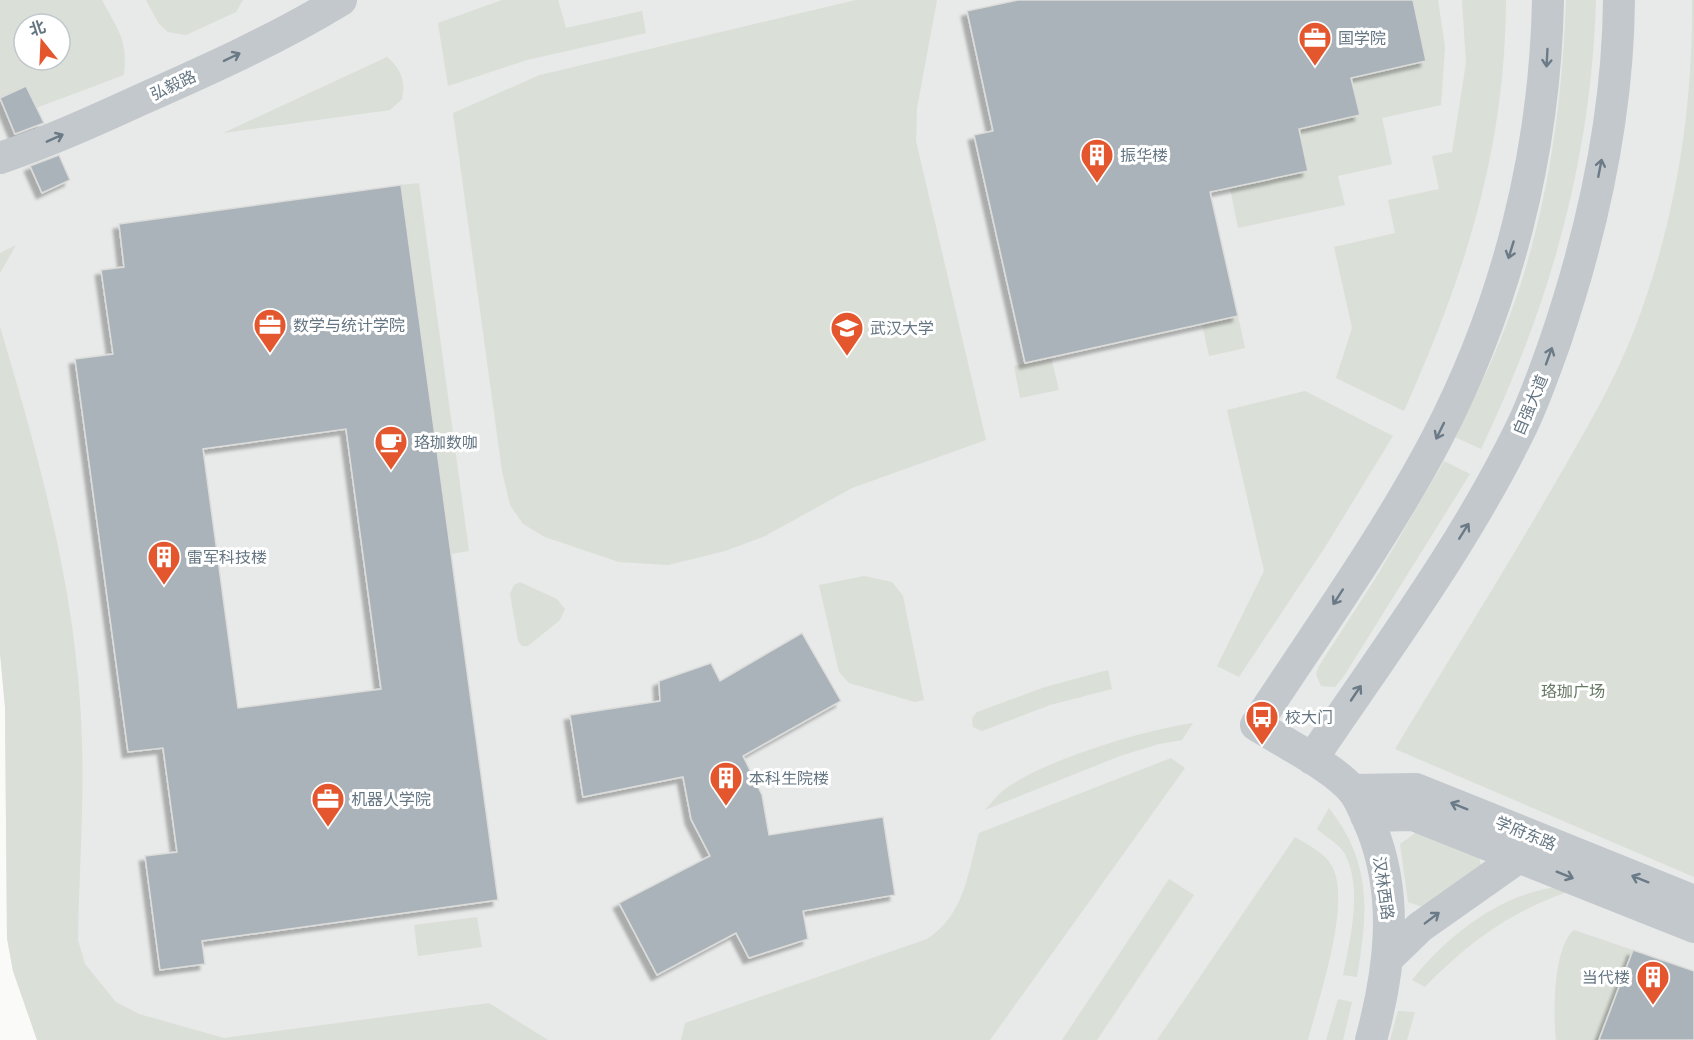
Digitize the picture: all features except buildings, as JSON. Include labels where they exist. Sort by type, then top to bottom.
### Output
[{"type":"street","name":"弘毅路","points":[[0,159],[38,146],[172,86],[290,29],[341,0]]},
{"type":"street","points":[[1359,803],[1312,759],[1256,725],[1399,503],[1435,441],[1468,372],[1513,243],[1534,159],[1547,64],[1548,0]]},
{"type":"street","name":"自强大道","points":[[1312,759],[1482,502],[1533,401],[1566,309],[1591,214],[1610,112],[1619,0]]},
{"type":"street","name":"学府东路","points":[[1359,803],[1416,789],[1694,901]]},
{"type":"street","name":"学府东路","points":[[1359,803],[1413,815],[1694,927]]},
{"type":"street","name":"汉林西路","points":[[1359,803],[1380,856],[1388,895],[1388,958],[1385,986],[1371,1040]]},
{"type":"street","points":[[1388,958],[1420,927],[1519,857]]},
{"type":"shaded area","name":"武汉大学","points":[[0,0],[1694,0],[1694,1040],[37,1040],[13,971],[7,938],[5,707],[0,653]]},
{"type":"green space","points":[[0,0],[102,0],[123,44],[124,75],[36,108],[26,86],[0,98]]},
{"type":"green space","points":[[146,0],[243,0],[236,12],[186,35],[168,32],[159,24]]},
{"type":"green space","points":[[502,0],[558,0],[566,28],[642,11],[646,33],[527,60],[448,86],[438,23]]},
{"type":"green space","points":[[856,0],[937,0],[917,108],[916,141],[986,440],[852,488],[765,536],[725,551],[668,565],[619,562],[545,537],[523,524],[510,505],[502,471],[453,113],[540,75]]},
{"type":"green space","points":[[1413,0],[1438,0],[1445,47],[1441,105],[1382,118],[1392,164],[1338,176],[1345,205],[1238,228],[1230,188],[1308,171],[1299,129],[1360,115],[1351,78],[1426,61]]},
{"type":"green space","points":[[1462,0],[1506,0],[1504,56],[1498,109],[1478,211],[1463,261],[1446,310],[1404,411],[1336,378],[1352,328],[1334,247],[1395,233],[1388,200],[1439,189],[1432,156],[1452,152],[1466,63]]},
{"type":"green space","points":[[1566,0],[1596,0],[1586,118],[1576,175],[1546,286],[1506,395],[1481,449],[1455,437],[1501,338],[1529,256],[1540,214],[1555,129]]},
{"type":"green space","name":"珞珈广场","points":[[1692,0],[1694,0],[1694,877],[1395,749],[1576,447],[1608,389],[1635,328],[1661,248],[1679,167],[1689,84]]},
{"type":"green space","points":[[387,57],[396,66],[403,81],[402,99],[390,110],[223,133]]},
{"type":"green space","points":[[419,183],[469,551],[451,554],[401,185]]},
{"type":"green space","points":[[16,245],[0,273],[0,253]]},
{"type":"green space","points":[[1238,316],[1245,348],[1209,356],[1202,324]]},
{"type":"green space","points":[[0,327],[43,481],[66,586],[74,638],[82,744],[78,940],[85,964],[116,1002],[139,1014],[224,1038],[489,1003],[548,1040],[37,1040],[13,971],[7,938],[5,707],[0,653]]},
{"type":"green space","points":[[1051,357],[1059,390],[1020,398],[1014,366]]},
{"type":"green space","points":[[1305,391],[1393,436],[1327,544],[1239,677],[1217,666],[1264,571],[1227,410]]},
{"type":"green space","points":[[1444,461],[1470,474],[1344,676],[1335,687],[1321,686],[1316,674],[1319,666],[1377,576]]},
{"type":"green space","points":[[864,576],[892,582],[903,596],[924,700],[915,702],[849,683],[839,672],[819,585]]},
{"type":"green space","points":[[520,582],[557,599],[565,609],[560,620],[528,646],[522,646],[518,641],[510,594],[514,585]]},
{"type":"green space","points":[[1108,670],[1112,689],[1050,705],[982,731],[973,727],[972,718],[977,712],[1045,687]]},
{"type":"green space","points":[[1193,723],[1182,740],[1159,744],[1120,756],[985,810],[1007,787],[1050,765],[1099,746]]},
{"type":"green space","points":[[1171,758],[1185,768],[990,1040],[681,1040],[685,1023],[927,939],[940,929],[957,906],[979,833]]},
{"type":"green space","points":[[1329,808],[1343,828],[1360,868],[1364,909],[1357,977],[1343,975],[1353,914],[1354,898],[1350,868],[1342,850],[1317,829]]},
{"type":"green space","points":[[1418,831],[1478,852],[1482,870],[1425,908],[1408,902],[1400,844]]},
{"type":"green space","points":[[1295,837],[1325,857],[1332,866],[1337,882],[1336,927],[1308,1040],[1157,1040]]},
{"type":"green space","points":[[1169,879],[1194,895],[1097,1040],[1062,1040]]},
{"type":"green space","points":[[1566,886],[1567,892],[1526,909],[1490,930],[1457,956],[1425,987],[1412,980],[1443,946],[1480,917],[1522,896],[1544,889]]},
{"type":"green space","points":[[477,917],[482,947],[418,956],[414,925]]},
{"type":"green space","points":[[1574,930],[1633,950],[1598,1040],[1556,1040],[1555,998],[1558,965],[1567,939]]},
{"type":"green space","points":[[1338,999],[1352,1002],[1343,1040],[1326,1040]]},
{"type":"green space","points":[[1398,1011],[1415,1012],[1407,1040],[1390,1040]]},
{"type":"place","name":"国学院","points":[[1315,67]]},
{"type":"place","name":"振华楼","points":[[1097,184]]},
{"type":"place","name":"数学与统计学院","points":[[270,354]]},
{"type":"place","name":"武汉大学","points":[[847,357]]},
{"type":"place","name":"珞珈数咖","points":[[391,471]]},
{"type":"place","name":"雷军科技楼","points":[[164,586]]},
{"type":"place","name":"校大门","points":[[1262,746]]},
{"type":"place","name":"本科生院楼","points":[[726,807]]},
{"type":"place","name":"机器人学院","points":[[328,828]]},
{"type":"place","name":"当代楼","points":[[1653,1006]]}]
